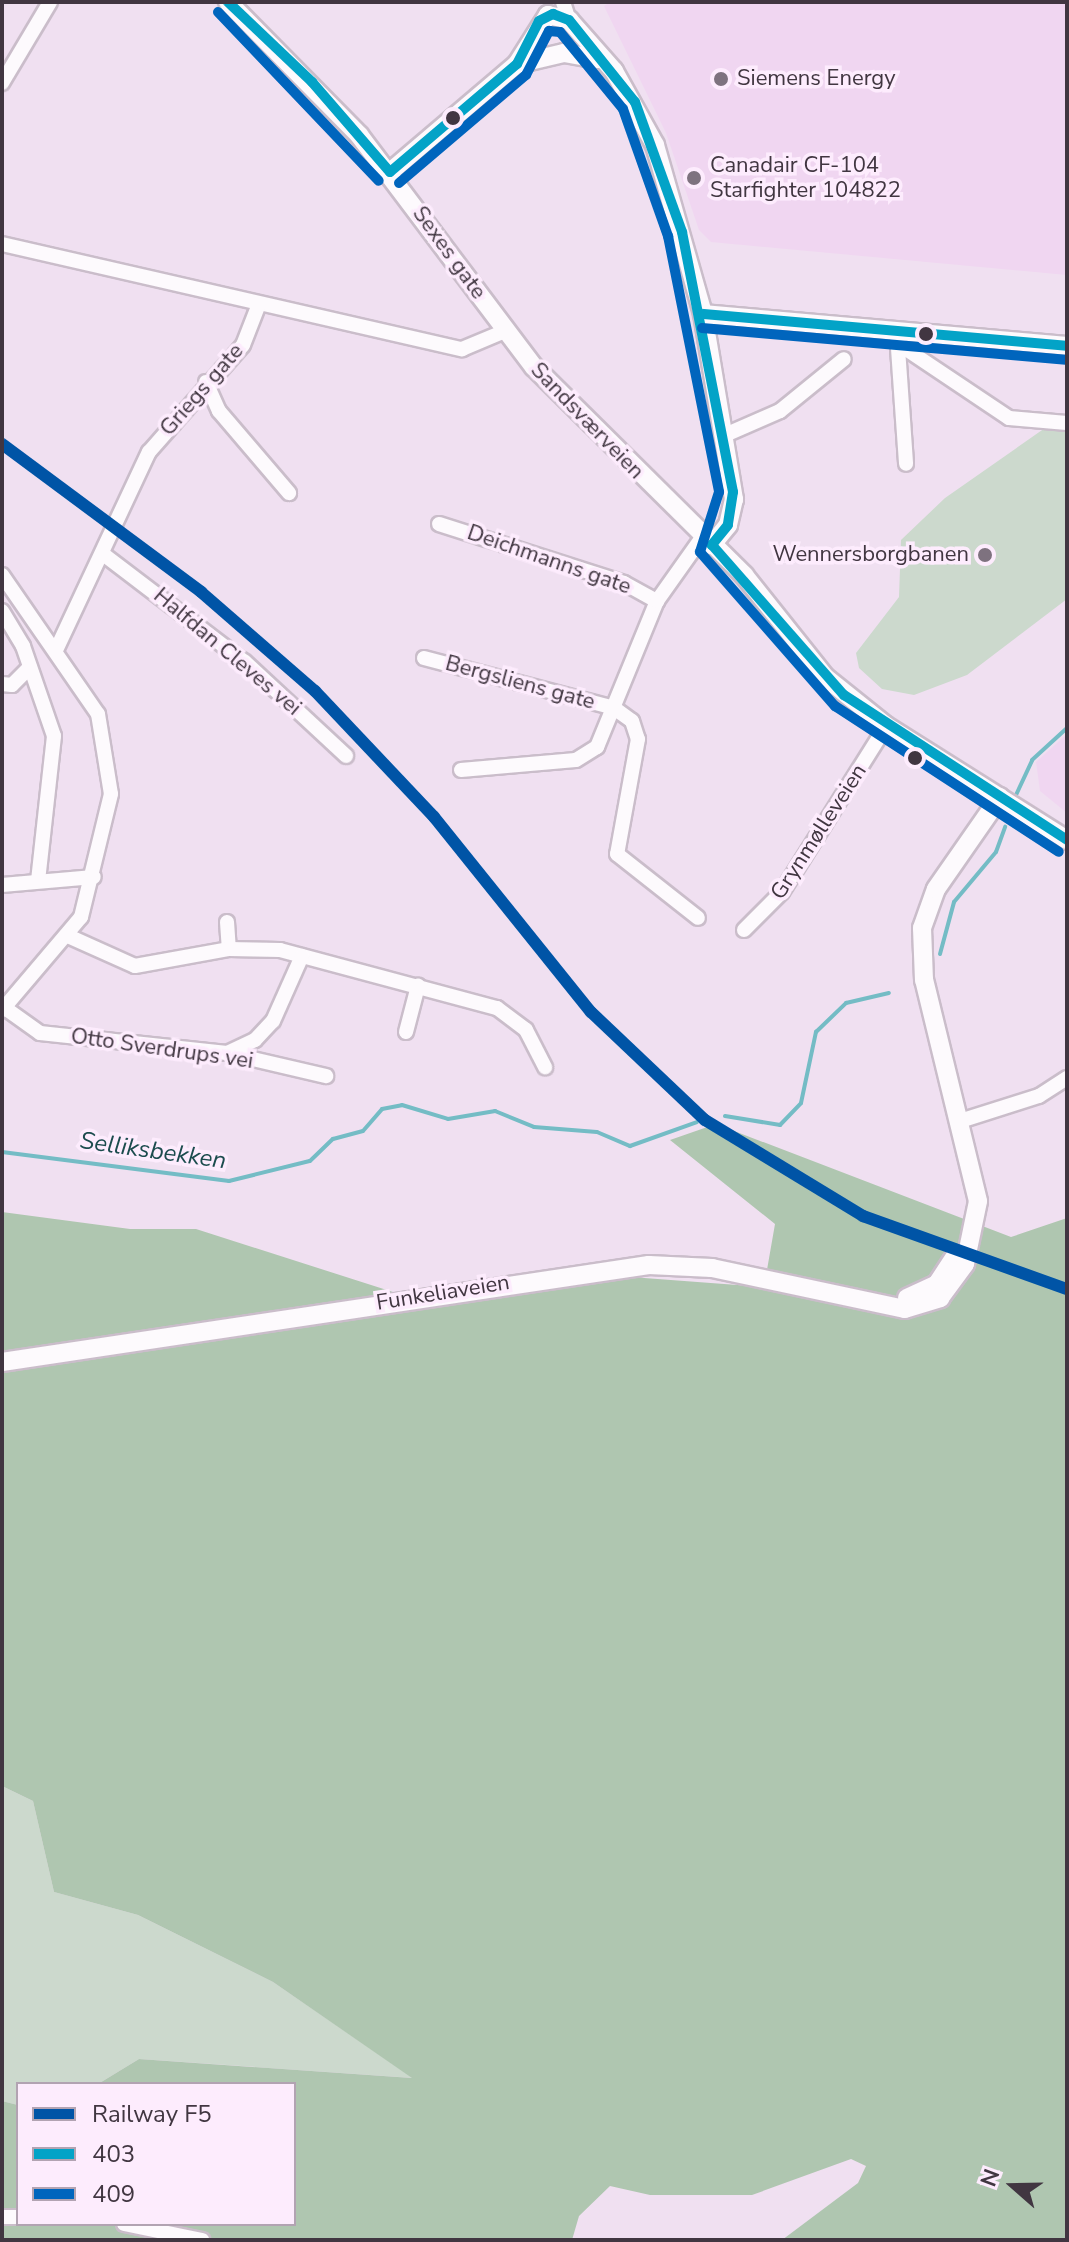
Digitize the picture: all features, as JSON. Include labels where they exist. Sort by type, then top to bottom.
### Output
[{"type":"street","points":[[2,83],[50,2]]},
{"type":"street","name":"Sexes gate","points":[[228,2],[312,82],[390,172],[505,331]]},
{"type":"street","points":[[563,2],[572,26]]},
{"type":"street","points":[[390,172],[517,64],[549,9],[572,26],[598,59],[621,79],[650,133],[703,314],[734,504],[708,540]]},
{"type":"street","points":[[556,54],[572,26]]},
{"type":"street","points":[[534,35],[556,54]]},
{"type":"street","points":[[517,64],[556,54],[598,59]]},
{"type":"street","points":[[2,244],[462,349],[505,331]]},
{"type":"street","name":"Griegs gate","points":[[57,648],[133,486],[166,427],[243,345],[259,304]]},
{"type":"street","points":[[703,314],[897,336],[1067,346]]},
{"type":"street","name":"Sandsværveien","points":[[505,331],[595,433],[708,540],[825,677],[886,726],[1067,840]]},
{"type":"street","points":[[897,336],[1009,418],[1067,423]]},
{"type":"street","points":[[897,336],[906,464]]},
{"type":"street","points":[[725,435],[780,411],[844,359]]},
{"type":"street","points":[[206,382],[219,411],[289,493]]},
{"type":"street","name":"Deichmanns gate","points":[[439,524],[624,583],[657,601]]},
{"type":"street","name":"Bergsliens gate","points":[[461,770],[576,760],[597,747],[657,601],[708,540]]},
{"type":"street","name":"Halfdan Cleves vei","points":[[103,554],[245,662],[346,756]]},
{"type":"street","points":[[3,577],[57,648],[98,714],[110,763],[94,877],[68,936],[4,1009]]},
{"type":"street","points":[[2,611],[30,667],[54,736],[38,880]]},
{"type":"street","name":"Bergsliens gate","points":[[424,658],[614,708],[632,721],[638,739],[617,854],[698,918]]},
{"type":"street","points":[[5,688],[30,667]]},
{"type":"street","name":"Grynmølleveien","points":[[744,930],[782,892],[886,726]]},
{"type":"street","name":"Funkeliaveien","points":[[2,1362],[649,1265],[712,1268],[884,1303],[925,1291],[950,1268],[966,1211],[962,1130],[924,980],[922,928],[936,889],[1000,797]]},
{"type":"street","points":[[2,885],[94,877]]},
{"type":"street","points":[[227,922],[229,949]]},
{"type":"street","points":[[68,936],[135,966],[229,949],[302,956],[418,986],[504,1012],[526,1030],[545,1067]]},
{"type":"street","points":[[227,1053],[255,1040],[273,1021],[302,956]]},
{"type":"street","points":[[406,1032],[418,986]]},
{"type":"street","name":"Otto Sverdrups vei","points":[[4,1009],[40,1033],[227,1053],[326,1076]]},
{"type":"street","points":[[962,1130],[1039,1096],[1067,1078]]},
{"type":"street","points":[[134,2226],[202,2240]]},
{"type":"shaded area","points":[[610,2],[1067,2],[1067,275],[711,242],[699,230],[666,133],[604,6]]},
{"type":"shaded area","name":"Wennersborgbanen","points":[[1045,428],[1067,431],[1067,599],[967,675],[914,695],[882,689],[859,668],[856,653],[899,597],[901,540],[945,498]]},
{"type":"shaded area","points":[[1067,734],[1067,813],[1040,791],[1036,762]]},
{"type":"shaded area","points":[[2,1786],[33,1801],[54,1892],[138,1915],[273,1982],[413,2078],[139,2059],[101,2082],[16,2082],[16,2104],[2,2101]]},
{"type":"green space","points":[[716,1124],[1011,1237],[1067,1218],[1067,2240],[782,2240],[858,2183],[866,2166],[851,2159],[752,2195],[650,2195],[610,2186],[579,2216],[572,2240],[2,2240],[2,2101],[16,2104],[16,2226],[296,2226],[296,2082],[101,2082],[139,2059],[412,2078],[273,1982],[138,1915],[54,1892],[33,1801],[2,1786],[2,1212],[130,1229],[196,1229],[418,1300],[591,1274],[764,1287],[775,1224],[670,1140]]},
{"type":"waterway","name":"Selliksbekken","points":[[1016,795],[1032,760],[1067,728]]},
{"type":"waterway","name":"Selliksbekken","points":[[940,954],[954,902],[996,852],[1005,827]]},
{"type":"waterway","name":"Selliksbekken","points":[[725,1116],[780,1125],[801,1103],[816,1032],[846,1003],[889,993]]},
{"type":"waterway","name":"Selliksbekken","points":[[2,1152],[229,1181],[310,1161],[333,1139],[363,1131],[382,1109],[402,1105],[448,1119],[495,1111],[534,1127],[597,1132],[630,1146],[697,1122]]},
{"type":"rail line","name":"F5","points":[[2,444],[201,592],[315,691],[434,817],[591,1012],[705,1120],[863,1216],[1067,1289]]},
{"type":"transit line","name":"403","points":[[228,2],[312,82],[390,172]]},
{"type":"transit line","name":"409","points":[[218,12],[379,181]]},
{"type":"transit line","name":"403","points":[[390,172],[517,64],[539,21],[553,14],[569,20],[635,102],[682,232],[733,492],[728,525],[712,545],[844,695],[1067,840]]},
{"type":"transit line","name":"409","points":[[399,183],[526,75],[549,31],[560,32],[623,109],[668,236],[719,492],[700,552],[835,706],[1059,852]]},
{"type":"transit line","name":"403","points":[[703,314],[1067,346]]},
{"type":"transit line","name":"409","points":[[702,328],[1066,360]]},
{"type":"place","name":"Siemens Energy","points":[[721,79]]},
{"type":"place","name":"Canadair CF-104 Starfighter 104822","points":[[694,178]]},
{"type":"place","name":"Wennersborgbanen","points":[[985,555]]}]
